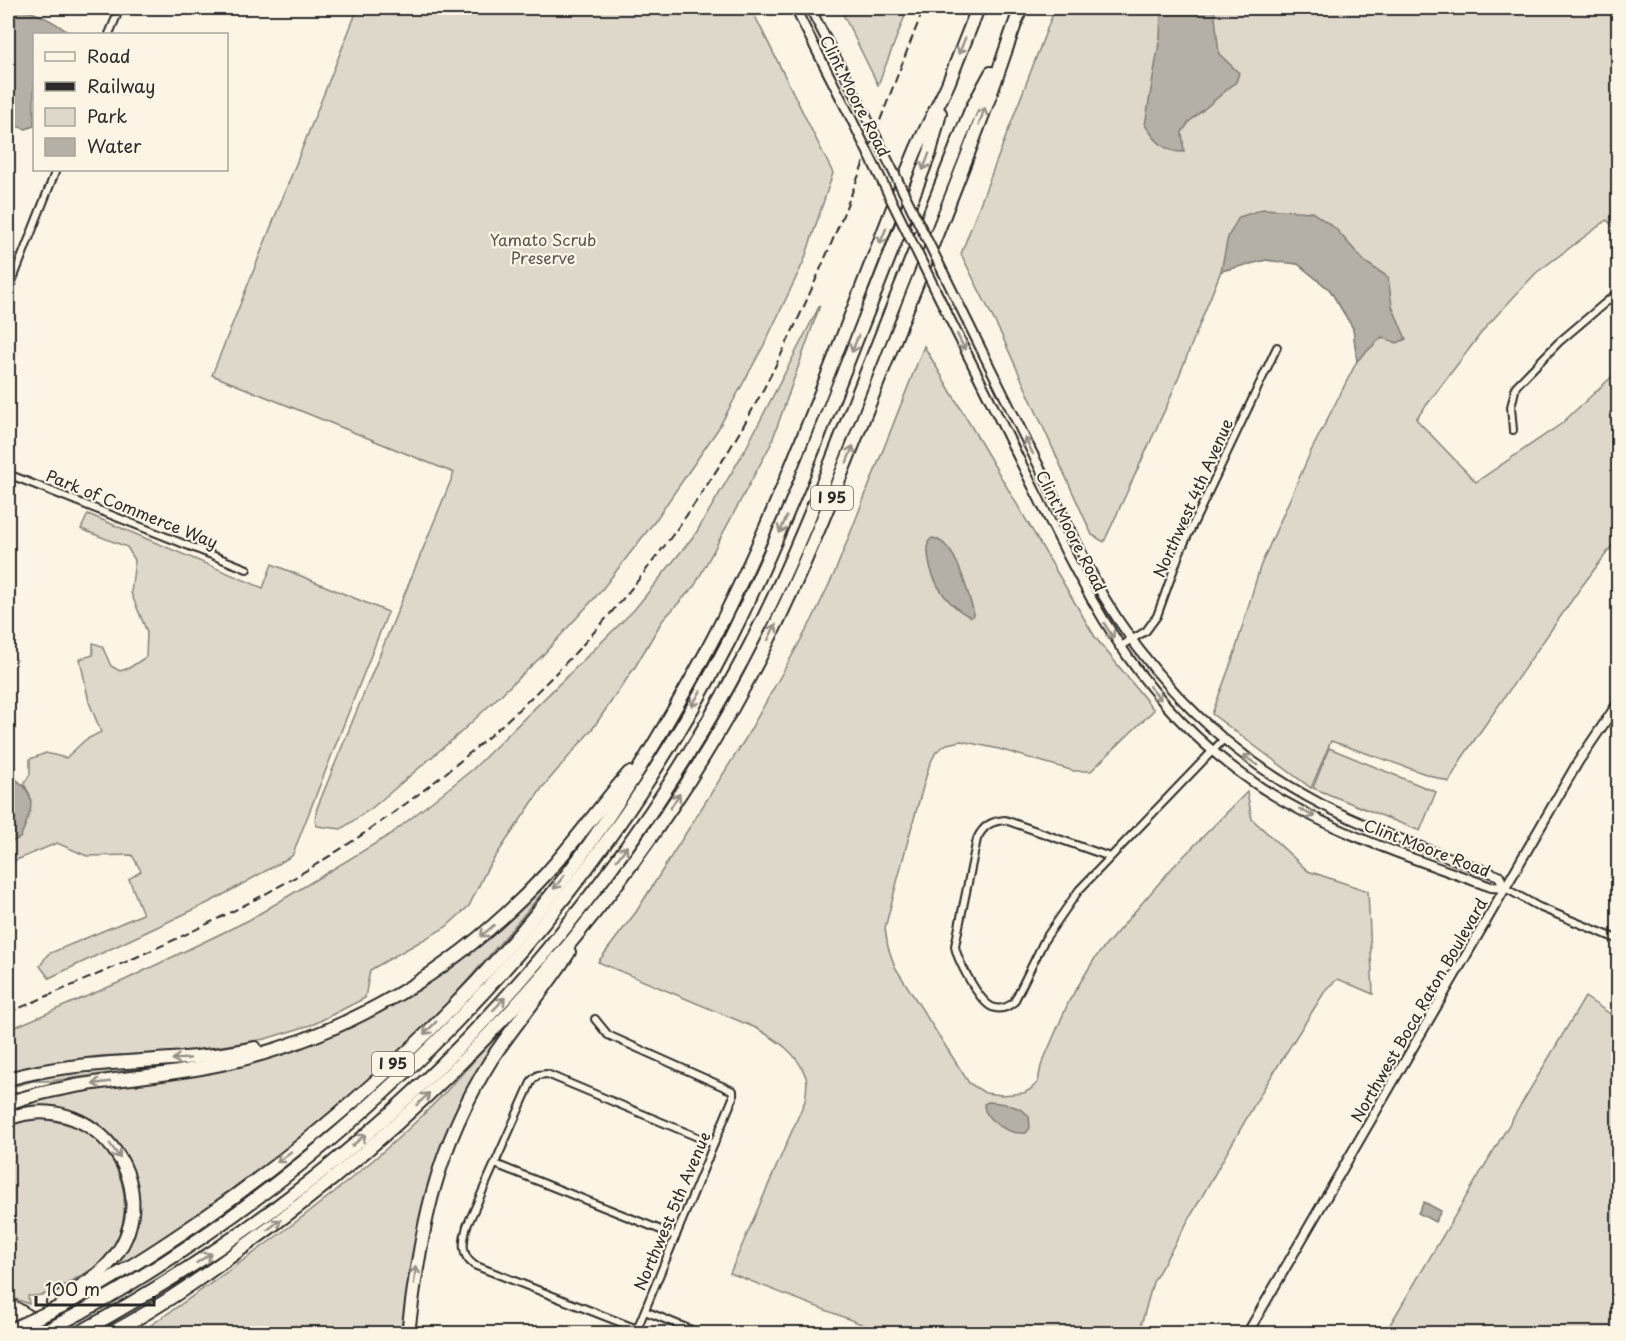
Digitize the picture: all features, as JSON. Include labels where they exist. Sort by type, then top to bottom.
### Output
[{"type":"highway","name":"I 95","points":[[57,1304],[146,1257],[232,1197],[309,1138],[394,1063],[456,1002],[533,916],[612,811],[697,669],[759,544],[918,147],[947,86],[978,8]]},
{"type":"highway","name":"I 95","points":[[114,1332],[187,1286],[258,1237],[365,1152],[470,1053],[592,917],[649,838],[702,758],[746,682],[790,596],[830,505],[970,148],[1021,8]]},
{"type":"highway","points":[[77,1334],[166,1283],[247,1229],[324,1171],[389,1114],[452,1054],[512,990],[586,902],[637,832],[715,709],[782,580],[971,110],[1006,46]]},
{"type":"highway","points":[[40,1334],[158,1266],[230,1218],[369,1105],[404,1073],[486,988],[536,931],[613,831],[645,784],[699,694],[728,642],[770,556],[930,152],[947,86]]},
{"type":"highway","points":[[8,1103],[64,1088],[224,1064],[307,1039],[359,1016],[422,981],[502,918],[558,860],[651,747]]},
{"type":"highway","points":[[408,1334],[417,1260],[425,1220],[439,1170],[458,1122],[498,1050],[559,968],[592,917]]},
{"type":"highway","points":[[8,1079],[47,1069],[76,1065],[196,1058],[237,1052],[276,1043],[359,1016]]},
{"type":"highway","points":[[8,1119],[27,1113],[43,1112],[70,1117],[86,1124],[100,1133],[122,1162],[129,1180],[132,1198],[131,1217],[126,1235],[119,1250],[98,1275],[57,1304],[8,1331]]},
{"type":"highway","points":[[8,1304],[58,1334]]},
{"type":"main road","points":[[8,1316],[52,1334]]},
{"type":"street","points":[[109,33],[120,8]]},
{"type":"street","name":"Clint Moore Road","points":[[795,8],[1072,566],[1119,647],[1167,707],[1213,751],[1261,787],[1297,808],[1343,831],[1491,887],[1505,888],[1539,907],[1617,939]]},
{"type":"street","name":"Clint Moore Road","points":[[810,8],[859,102],[1092,573],[1131,640],[1175,694],[1224,740],[1252,762],[1295,790],[1351,818],[1499,876],[1505,888]]},
{"type":"street","points":[[8,292],[56,171]]},
{"type":"street","points":[[1513,430],[1510,407],[1516,386],[1559,342],[1618,292]]},
{"type":"street","name":"Northwest 4th Avenue","points":[[1119,647],[1146,631],[1157,616],[1180,552],[1277,347]]},
{"type":"street","name":"Park of Commerce Way","points":[[8,474],[247,569]]},
{"type":"street","name":"Northwest Boca Raton Boulevard","points":[[1247,1334],[1578,762],[1618,703]]},
{"type":"street","points":[[1110,857],[1005,820],[994,821],[981,831],[977,838],[955,946],[959,962],[985,1001],[991,1006],[999,1009],[1008,1007],[1014,1002],[1050,931],[1079,890],[1224,740]]},
{"type":"street","points":[[1401,853],[1406,840]]},
{"type":"street","name":"Northwest 5th Avenue","points":[[596,1019],[608,1035],[733,1090],[733,1098],[636,1331]]},
{"type":"street","points":[[636,1331],[469,1262],[463,1251],[465,1234],[532,1080],[538,1075],[547,1074],[714,1144]]},
{"type":"street","points":[[495,1164],[675,1236]]},
{"type":"street","points":[[645,1311],[701,1334]]},
{"type":"green space","name":"Yamato Scrub Preserve","points":[[358,8],[751,8],[833,173],[804,261],[764,345],[718,429],[655,521],[600,592],[542,656],[459,734],[372,808],[341,829],[317,826],[315,820],[317,808],[454,473],[212,375]]},
{"type":"green space","points":[[840,8],[908,8],[878,85]]},
{"type":"green space","points":[[1055,8],[1618,8],[1618,232],[1607,220],[1536,273],[1485,328],[1416,419],[1476,482],[1561,424],[1618,371],[1618,538],[1462,758],[1449,782],[1331,741],[1311,788],[1212,714],[1234,655],[1260,567],[1311,451],[1357,361],[1353,328],[1330,290],[1298,264],[1266,260],[1221,271],[1169,401],[1104,542],[1092,535],[1002,336],[961,254]]},
{"type":"green space","points":[[820,305],[771,444],[695,585],[662,621],[635,667],[593,728],[542,788],[487,869],[469,906],[446,927],[370,970],[365,998],[314,1024],[265,1039],[186,1052],[100,1056],[27,1067],[8,1073],[8,1030],[125,980],[249,920],[391,834],[473,769],[634,610],[696,533],[745,450]]},
{"type":"green space","points":[[924,346],[1095,637],[1154,710],[1091,771],[1074,771],[999,749],[961,741],[947,744],[936,752],[929,766],[885,928],[888,947],[895,967],[969,1083],[985,1093],[1002,1095],[1024,1093],[1038,1082],[1041,1066],[1069,1001],[1095,958],[1172,868],[1247,792],[1252,819],[1308,871],[1368,891],[1373,994],[1338,979],[1327,988],[1264,1088],[1153,1282],[1139,1333],[887,1334],[730,1273],[805,1101],[806,1077],[798,1061],[786,1048],[756,1028],[598,962],[636,912],[744,741],[812,620],[835,572]]},
{"type":"green space","points":[[88,514],[263,588],[272,564],[388,612],[292,856],[212,901],[49,978],[40,966],[48,954],[143,914],[129,879],[141,871],[132,855],[87,856],[57,843],[14,861],[8,855],[8,843],[20,837],[30,795],[24,784],[30,774],[30,759],[46,753],[66,758],[85,740],[101,732],[89,702],[80,659],[93,655],[93,643],[102,646],[111,666],[120,671],[146,657],[147,632],[131,593],[135,560],[127,547],[81,529]]},
{"type":"green space","points":[[1329,748],[1436,792],[1420,831],[1313,788]]},
{"type":"green space","points":[[538,890],[542,893],[464,984],[422,1030],[374,1074],[239,1186],[117,1269],[113,1265],[125,1243],[134,1186],[131,1170],[122,1152],[100,1128],[71,1112],[39,1106],[23,1107],[8,1112],[8,1109],[49,1098],[178,1078],[230,1067],[281,1053],[328,1036],[374,1015],[418,990],[460,961],[500,928]]},
{"type":"green space","points":[[1585,997],[1615,1017],[1618,1012],[1618,1328],[1615,1333],[1385,1333]]},
{"type":"green space","points":[[502,1029],[506,1032],[438,1164],[405,1333],[142,1334],[141,1332],[277,1236],[375,1159],[431,1107]]},
{"type":"green space","points":[[168,1065],[51,1081],[33,1081],[8,1088],[8,1085],[76,1070]]},
{"type":"green space","points":[[41,1118],[78,1129],[102,1146],[119,1175],[124,1208],[117,1240],[108,1255],[97,1266],[53,1292],[28,1296],[29,1304],[8,1296],[8,1124]]},
{"type":"water","points":[[8,8],[24,10],[40,16],[69,33],[33,33],[33,126],[26,129],[8,124]]},
{"type":"water","points":[[1161,8],[1214,8],[1219,54],[1239,73],[1236,82],[1190,121],[1182,132],[1184,152],[1166,148],[1145,125],[1160,37]]},
{"type":"water","points":[[1263,209],[1312,212],[1335,228],[1365,262],[1388,277],[1392,306],[1406,339],[1397,343],[1382,337],[1357,361],[1353,328],[1330,290],[1298,264],[1266,260],[1221,271],[1228,237],[1239,217]]},
{"type":"water","points":[[932,538],[940,541],[954,557],[967,591],[973,616],[970,617],[960,611],[938,586],[928,554],[928,542]]},
{"type":"water","points":[[8,774],[25,788],[31,802],[28,818],[20,838],[8,843]]},
{"type":"water","points":[[988,1102],[1020,1109],[1029,1116],[1030,1128],[1026,1133],[1020,1133],[999,1126],[985,1110],[984,1104]]},
{"type":"water","points":[[1424,1202],[1441,1211],[1435,1222],[1418,1213]]},
{"type":"railway","points":[[8,1013],[191,932],[297,876],[369,830],[438,779],[503,724],[564,664],[621,601],[674,533],[722,462],[764,388],[829,248],[924,8]]}]
